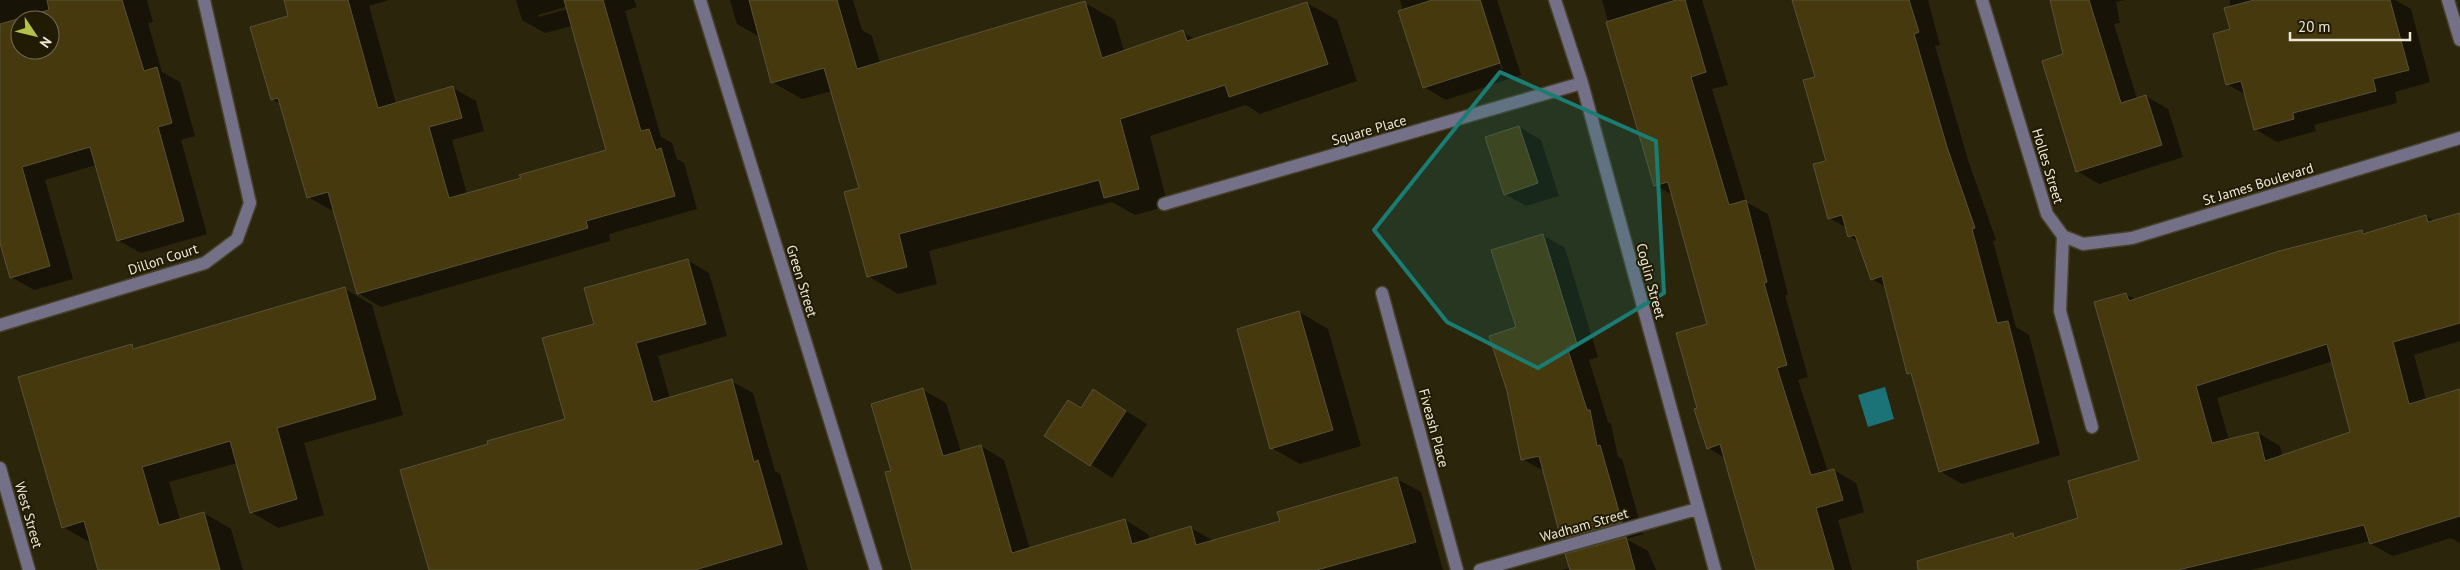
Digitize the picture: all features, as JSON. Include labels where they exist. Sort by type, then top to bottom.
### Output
[{"type":"street","name":"Dillon Court","points":[[0,325],[205,264],[237,239],[250,204],[204,0]]},
{"type":"street","name":"Green Street","points":[[700,0],[876,570]]},
{"type":"street","name":"Coglin Street","points":[[1555,0],[1582,83],[1696,509],[1715,570]]},
{"type":"street","name":"Holles Street","points":[[1982,0],[2047,214],[2063,236]]},
{"type":"street","points":[[2448,0],[2460,40]]},
{"type":"street","name":"Square Place","points":[[1164,204],[1582,83]]},
{"type":"street","name":"St James Boulevard","points":[[2063,236],[2083,244],[2132,238],[2460,138]]},
{"type":"street","points":[[2063,236],[2060,311],[2092,427]]},
{"type":"street","name":"Fiveash Place","points":[[1382,293],[1457,570]]},
{"type":"street","name":"West Street","points":[[0,468],[29,570]]},
{"type":"street","name":"Wadham Street","points":[[1480,570],[1696,509]]},
{"type":"highlighted area","points":[[1500,72],[1656,141],[1664,293],[1538,368],[1447,322],[1374,230]]},
{"type":"water","points":[[1885,387],[1894,419],[1868,427],[1858,395]]},
{"type":"building","points":[[47,0],[122,0],[144,71],[157,67],[172,123],[158,127],[184,221],[117,241],[90,147],[22,167],[50,266],[10,278],[0,243],[0,24],[10,21],[10,60],[60,60],[60,10],[49,10]]},
{"type":"building","points":[[284,0],[348,0],[378,108],[453,86],[462,118],[429,127],[449,198],[521,178],[519,175],[606,150],[564,0],[603,0],[641,131],[649,129],[656,150],[661,148],[675,196],[586,221],[588,228],[357,294],[328,192],[307,198],[278,98],[271,100],[250,27],[288,16]]},
{"type":"building","points":[[749,0],[837,0],[857,69],[1085,1],[1102,58],[1183,30],[1187,41],[1307,2],[1328,64],[1229,97],[1225,85],[1120,119],[1139,189],[1104,198],[1099,180],[899,234],[907,267],[867,277],[844,192],[859,188],[824,68],[771,83]]},
{"type":"building","points":[[1432,0],[1480,0],[1500,63],[1423,88],[1398,11]]},
{"type":"building","points":[[1676,0],[1685,0],[1706,72],[1691,77],[1729,205],[1746,200],[1767,282],[1764,283],[1787,365],[1777,368],[1811,475],[1834,469],[1843,500],[1816,508],[1834,570],[1756,570],[1720,444],[1707,449],[1694,409],[1697,408],[1676,333],[1707,324],[1668,182],[1654,186],[1606,22]]},
{"type":"building","points":[[1792,0],[1909,0],[1919,32],[1914,34],[1947,147],[1975,228],[1972,229],[1997,323],[2008,321],[2039,443],[1939,472],[1911,373],[1907,374],[1882,276],[1871,280],[1855,235],[1848,237],[1842,215],[1828,219],[1813,164],[1826,161],[1803,80],[1815,77]]},
{"type":"building","points":[[2050,0],[2089,0],[2121,103],[2146,95],[2162,145],[2076,172],[2042,61],[2063,54]]},
{"type":"building","points":[[2254,0],[2390,0],[2409,70],[2373,79],[2376,91],[2293,113],[2294,119],[2254,130],[2241,81],[2226,85],[2213,34],[2230,29],[2224,8]]},
{"type":"building","points":[[1519,126],[1538,183],[1504,195],[1485,137]]},
{"type":"building","points":[[2460,213],[2460,323],[2393,342],[2409,404],[2460,389],[2460,516],[2370,544],[2364,525],[2178,570],[1918,570],[1917,561],[2013,533],[2014,538],[2078,518],[2068,481],[2139,460],[2094,302],[2126,293],[2129,301],[2279,251],[2362,230],[2363,234],[2426,215],[2428,222]],"holes":[[[2327,344],[2350,432],[2265,461],[2258,432],[2212,443],[2196,386]]]},
{"type":"building","points":[[1543,234],[1577,344],[1567,347],[1587,410],[1590,410],[1597,446],[1600,445],[1622,522],[1561,539],[1539,456],[1521,460],[1507,391],[1489,336],[1516,327],[1491,250]]},
{"type":"building","points":[[688,259],[706,324],[636,343],[653,402],[732,379],[754,462],[758,460],[782,544],[695,570],[429,570],[400,470],[488,444],[487,441],[565,419],[542,338],[594,324],[584,288]]},
{"type":"building","points":[[345,287],[376,399],[277,428],[297,499],[250,513],[230,441],[142,467],[159,525],[204,512],[220,570],[98,570],[84,521],[62,528],[18,377],[132,344],[133,349]]},
{"type":"building","points":[[1299,311],[1333,430],[1270,449],[1237,329]]},
{"type":"building","points":[[923,388],[943,456],[981,445],[1012,553],[1125,519],[1132,544],[1191,526],[1196,545],[1280,521],[1277,512],[1397,477],[1416,542],[1317,570],[912,570],[885,472],[891,471],[871,404]]},
{"type":"building","points":[[1093,389],[1126,411],[1090,466],[1044,436],[1068,400],[1081,408]]},
{"type":"building","points":[[1626,537],[1635,570],[1570,570],[1565,554]]}]
